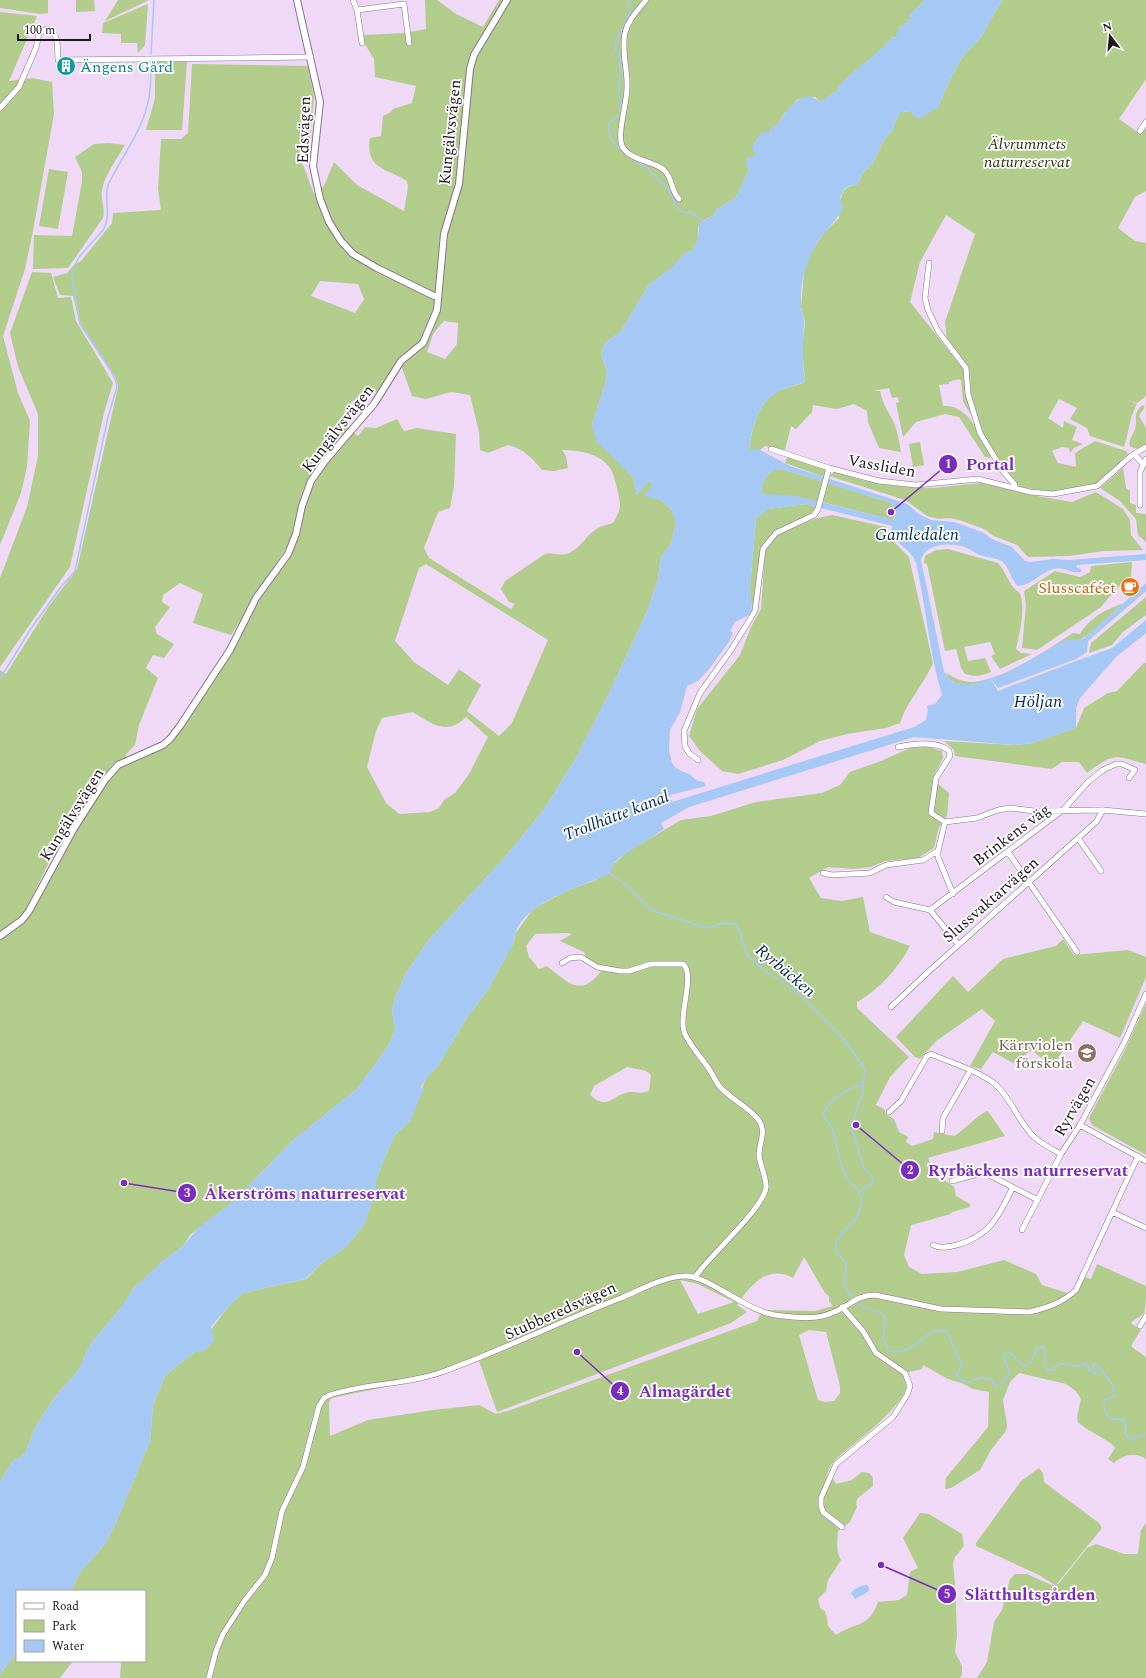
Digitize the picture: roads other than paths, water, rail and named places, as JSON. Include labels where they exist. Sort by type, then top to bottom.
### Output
[{"type":"street","name":"Edsvägen","points":[[298,0],[320,102],[313,166],[319,193],[329,222],[341,240],[354,254],[378,268],[434,296],[438,296]]},
{"type":"street","points":[[353,0],[357,10],[362,44]]},
{"type":"street","name":"Kungälvsvägen","points":[[0,936],[22,920],[29,912],[73,830],[105,780],[118,765],[163,745],[170,739],[180,726],[230,650],[256,598],[288,554],[296,534],[302,506],[311,481],[325,461],[374,404],[401,361],[420,346],[433,322],[438,296],[444,234],[459,184],[462,164],[470,68],[474,55],[507,0]]},
{"type":"street","points":[[646,0],[635,13],[625,33],[624,45],[627,88],[621,133],[622,145],[632,155],[664,170],[670,177],[676,196],[680,199]]},
{"type":"street","points":[[357,10],[404,4],[409,43]]},
{"type":"street","points":[[0,108],[19,87],[36,48],[39,33],[47,29],[52,31],[56,38],[58,60],[311,57]]},
{"type":"street","points":[[1140,131],[1146,122]]},
{"type":"street","points":[[929,262],[925,298],[932,320],[938,331],[966,368],[968,394],[977,424],[992,454],[1015,485],[1014,488]]},
{"type":"street","name":"Vassliden","points":[[771,449],[829,468],[866,478],[897,484],[929,484],[978,480],[1014,488],[1053,494],[1093,487],[1103,482],[1133,455],[1146,448]]},
{"type":"street","points":[[1133,455],[1145,461],[1140,472],[1140,505]]},
{"type":"street","points":[[698,760],[689,753],[685,746],[683,736],[686,726],[700,693],[754,614],[757,606],[763,548],[772,536],[810,517],[818,509],[829,468]]},
{"type":"street","points":[[898,747],[921,743],[942,747],[949,751],[950,756],[936,778],[931,813],[945,822],[977,818],[1002,809],[1040,811],[1064,809],[1103,810],[1146,814]]},
{"type":"street","name":"Brinkens väg","points":[[930,910],[1064,809],[1088,782],[1111,765],[1122,764],[1135,770],[1129,778]]},
{"type":"street","name":"Slussvaktarvägen","points":[[891,1007],[958,944],[1096,822],[1103,810]]},
{"type":"street","points":[[945,822],[938,851],[941,867],[953,894]]},
{"type":"street","points":[[1078,838],[1101,871]]},
{"type":"street","points":[[823,872],[832,875],[870,873],[886,864],[923,860],[938,851]]},
{"type":"street","points":[[1008,852],[1077,952]]},
{"type":"street","points":[[886,897],[894,902],[930,910],[958,944]]},
{"type":"street","points":[[562,963],[570,958],[581,957],[597,967],[620,971],[663,963],[683,964],[686,967],[688,972],[684,1032],[689,1043],[720,1086],[760,1121],[763,1131],[759,1156],[766,1187],[763,1195],[747,1220],[710,1256],[695,1277],[767,1314],[812,1317],[827,1315],[862,1296],[875,1295],[941,1309],[1029,1312],[1051,1306],[1069,1296],[1076,1290],[1138,1156]]},
{"type":"street","name":"Ryrvägen","points":[[1022,1230],[1062,1154],[1080,1125],[1125,1041],[1146,994]]},
{"type":"street","points":[[889,1112],[900,1101],[927,1056],[931,1054],[984,1077],[995,1085],[1006,1097],[1032,1136],[1041,1143],[1062,1154]]},
{"type":"street","points":[[942,1131],[943,1118],[970,1071]]},
{"type":"street","points":[[1080,1125],[1146,1161]]},
{"type":"street","points":[[952,1181],[978,1174],[987,1174],[1038,1200]]},
{"type":"street","points":[[933,1245],[941,1249],[964,1242],[982,1234],[1000,1212],[1013,1187]]},
{"type":"street","points":[[1112,1212],[1146,1228]]},
{"type":"street","name":"Stubberedsvägen","points":[[209,1678],[216,1651],[223,1634],[245,1600],[265,1575],[272,1558],[282,1511],[303,1467],[319,1406],[324,1398],[335,1393],[439,1373],[494,1353],[592,1309],[665,1280],[685,1276],[695,1277]]},
{"type":"street","points":[[842,1307],[863,1331],[876,1354],[905,1373],[910,1386],[907,1395],[892,1417],[836,1464],[821,1498],[821,1506],[824,1512],[842,1527]]},
{"type":"street","points":[[1140,1326],[1146,1316]]},
{"type":"water","points":[[924,0],[1002,0],[981,37],[963,56],[953,73],[938,107],[920,119],[915,117],[911,111],[900,112],[892,131],[885,138],[872,164],[863,173],[857,185],[846,188],[843,192],[840,198],[843,207],[816,244],[803,277],[801,308],[804,322],[803,367],[805,382],[785,388],[766,401],[754,424],[749,449],[760,450],[790,466],[907,504],[919,514],[931,520],[954,522],[982,532],[992,539],[1012,547],[1025,561],[1031,562],[1053,559],[1069,560],[1146,554],[1146,560],[1077,565],[1076,567],[1082,570],[1081,572],[1074,572],[1060,568],[1053,569],[1028,583],[1018,586],[1004,563],[1000,560],[981,555],[961,546],[948,544],[928,550],[921,560],[944,672],[953,682],[970,685],[1007,673],[1065,640],[1083,639],[1146,583],[1146,591],[1088,641],[1087,652],[1076,659],[1076,661],[1112,648],[1146,620],[1146,633],[1116,657],[1080,698],[1076,708],[1076,728],[1032,743],[1015,745],[914,737],[689,807],[661,823],[664,829],[619,858],[614,863],[609,874],[552,898],[526,917],[518,928],[514,942],[489,988],[466,1019],[438,1066],[425,1080],[421,1087],[424,1089],[410,1121],[395,1135],[376,1180],[376,1189],[365,1223],[345,1248],[323,1262],[305,1279],[243,1293],[228,1307],[211,1327],[214,1340],[205,1351],[194,1352],[165,1376],[153,1405],[150,1441],[106,1543],[79,1574],[71,1590],[16,1590],[16,1653],[0,1674],[0,1482],[12,1462],[25,1453],[36,1426],[55,1397],[79,1369],[91,1343],[120,1309],[134,1288],[164,1260],[184,1245],[199,1227],[235,1200],[291,1142],[358,1088],[388,1046],[395,1030],[392,1011],[395,998],[406,973],[428,941],[506,856],[545,808],[576,758],[609,693],[647,612],[658,579],[661,556],[670,546],[676,523],[671,509],[660,500],[644,496],[653,484],[648,482],[637,495],[633,477],[597,442],[592,425],[606,381],[607,370],[601,355],[604,344],[621,331],[648,286],[673,266],[684,254],[692,251],[698,239],[699,223],[714,215],[716,210],[736,197],[749,170],[746,163],[748,156],[752,158],[756,153],[752,150],[753,145],[762,132],[769,132],[773,126],[778,125],[790,107],[801,98],[813,98],[820,102],[837,91],[853,72],[879,51],[891,38],[897,37],[896,34],[900,27],[907,23],[907,20],[914,18],[908,17]],"holes":[[[774,470],[785,470],[891,503],[896,510],[894,520],[796,496],[761,494],[764,480],[768,475]],[[806,504],[892,526],[894,537],[910,553],[916,563],[934,662],[942,695],[935,704],[927,706],[928,710],[926,720],[914,727],[672,802],[670,795],[706,786],[704,782],[698,781],[689,774],[681,771],[672,763],[669,750],[670,730],[680,712],[687,686],[698,681],[709,669],[729,642],[733,633],[730,631],[735,622],[749,615],[752,611],[750,588],[756,518],[768,509]]]},
{"type":"water","points":[[867,1585],[869,1587],[869,1591],[855,1599],[851,1593],[858,1587]]},
{"type":"waterway","points":[[151,54],[154,0]]},
{"type":"waterway","points":[[624,152],[612,140],[609,132],[609,122],[621,114],[619,91],[621,75],[619,63],[621,60],[619,54],[616,52],[616,46],[617,39],[628,15],[629,0]]},
{"type":"waterway","points":[[0,679],[30,630],[61,587],[75,571],[108,417],[117,387],[111,371],[80,324],[72,278],[74,267],[79,257],[104,229],[107,218],[108,185],[138,131],[146,109],[150,93],[151,63]]},
{"type":"waterway","points":[[628,156],[645,166],[671,192],[678,209],[683,212],[694,213],[703,222]]},
{"type":"waterway","name":"Ryrbäcken","points":[[609,873],[630,888],[651,910],[707,928],[724,923],[737,924],[747,955],[767,972],[802,996],[846,1042],[865,1070],[863,1085],[839,1095],[834,1099],[823,1114],[834,1132],[835,1143],[846,1177],[848,1181],[858,1190],[861,1197],[859,1212],[842,1233],[836,1246],[838,1254],[846,1263],[845,1286],[851,1296]]},
{"type":"waterway","name":"Ryrbäcken","points":[[860,1191],[873,1183],[872,1177],[864,1168],[851,1126],[863,1092],[863,1085]]},
{"type":"waterway","name":"Ryrbäcken","points":[[856,1302],[863,1307],[877,1311],[884,1315],[886,1325],[883,1338],[889,1351],[907,1349],[932,1332],[939,1330],[947,1331],[962,1366],[957,1374],[959,1379],[968,1382],[981,1378],[992,1379],[995,1386],[1001,1384],[1010,1373],[1004,1359],[1006,1354],[1009,1352],[1024,1367],[1031,1362],[1037,1348],[1043,1346],[1047,1370],[1052,1370],[1061,1364],[1077,1367],[1085,1363],[1090,1371],[1096,1374],[1093,1365],[1095,1363],[1112,1384],[1115,1396],[1105,1400],[1104,1408],[1107,1415],[1111,1419],[1122,1419],[1126,1426],[1125,1433],[1130,1440],[1146,1434]]},
{"type":"place","name":"Ängens Gård","points":[[66,66]]},
{"type":"place","name":"Portal","points":[[891,512]]},
{"type":"place","name":"Slusscaféet","points":[[1130,587]]},
{"type":"place","name":"Kärrviolen förskola","points":[[1087,1053]]},
{"type":"place","name":"Ryrbäckens naturreservat","points":[[856,1125]]},
{"type":"place","name":"Åkerströms naturreservat","points":[[124,1183]]},
{"type":"place","name":"Almagärdet","points":[[577,1352]]},
{"type":"place","name":"Slätthultsgården","points":[[881,1565]]},
{"type":"park label","name":"Älvrummets naturreservat","points":[[1027,152]]},
{"type":"water label","name":"Gamledalen","points":[[917,534]]},
{"type":"water label","name":"Höljan","points":[[1038,701]]},
{"type":"water label","name":"Trollhätte kanal","points":[[616,815]]}]
